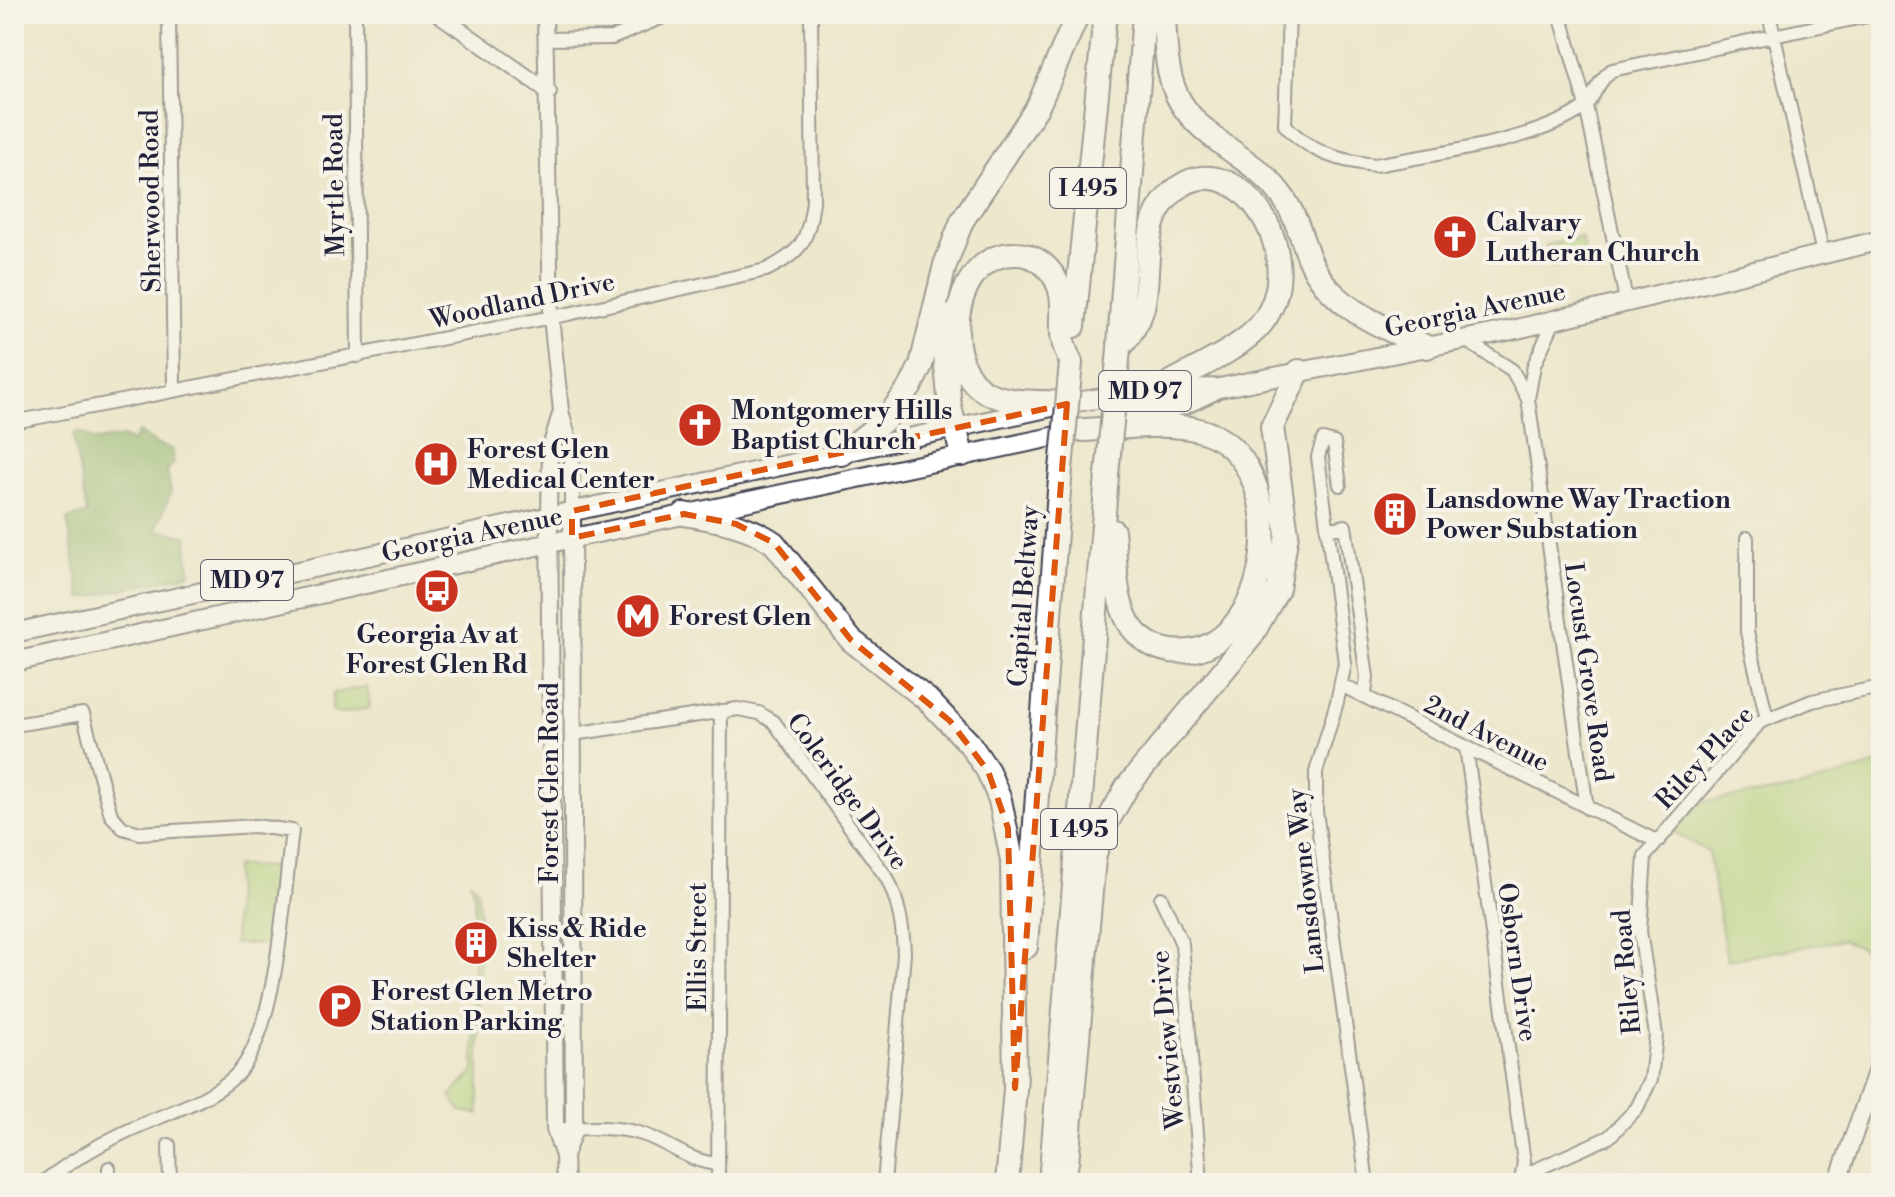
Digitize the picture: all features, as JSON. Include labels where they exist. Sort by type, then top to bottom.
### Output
[{"type":"highway","points":[[842,454],[886,419],[911,386],[921,365],[945,265],[962,221],[1038,106],[1078,14]]},
{"type":"highway","name":"Capital Beltway","points":[[1007,1183],[1059,491],[1105,14]]},
{"type":"highway","name":"I 495","points":[[1051,1183],[1144,14]]},
{"type":"highway","points":[[1164,14],[1169,75],[1179,103],[1191,120],[1262,173],[1277,189],[1291,207],[1318,277],[1333,295],[1350,311],[1427,347]]},
{"type":"highway","points":[[1119,349],[1132,333],[1143,307],[1150,231],[1168,197],[1181,185],[1199,180],[1233,186],[1247,196],[1271,227],[1278,250],[1278,281],[1270,308],[1245,340],[1159,389]]},
{"type":"highway","points":[[1070,403],[990,394],[971,379],[961,364],[958,349],[960,306],[965,285],[975,270],[989,259],[1006,254],[1025,255],[1043,263],[1061,289],[1061,337],[1071,363]]},
{"type":"highway","points":[[945,265],[941,338],[962,455]]},
{"type":"highway","points":[[1051,1183],[1067,1163],[1094,858],[1101,833],[1127,787],[1251,637],[1278,589],[1287,534],[1272,427],[1299,371]]},
{"type":"highway","points":[[1083,430],[1171,427],[1200,430],[1234,449],[1247,468],[1263,515],[1261,565],[1243,611],[1217,640],[1200,649],[1181,652],[1148,644],[1134,632],[1120,598],[1107,475]]},
{"type":"highway","points":[[684,514],[736,524],[759,532],[774,543],[851,640],[950,721],[988,771],[1008,828],[1012,860],[1015,1088]]},
{"type":"main road","name":"Georgia Avenue","points":[[14,633],[1070,403],[1159,389],[1219,388],[1465,340],[1881,240]]},
{"type":"main road","name":"Georgia Avenue","points":[[14,662],[572,538],[1083,430],[1186,404],[1219,388]]},
{"type":"main road","name":"Forest Glen Road","points":[[564,1156],[574,1129],[572,511]]},
{"type":"main road","name":"Forest Glen Road","points":[[549,517],[555,1129],[564,1156],[565,1183]]},
{"type":"main road","points":[[1837,1183],[1881,1058]]},
{"type":"street","name":"Sherwood Road","points":[[169,14],[174,388]]},
{"type":"street","name":"Myrtle Road","points":[[355,14],[358,356]]},
{"type":"street","points":[[438,14],[549,92]]},
{"type":"street","name":"Forest Glen Road","points":[[545,14],[549,92],[551,317],[561,411],[572,451],[572,511]]},
{"type":"street","points":[[545,39],[612,38],[670,14]]},
{"type":"street","name":"Woodland Drive","points":[[14,422],[174,388],[358,356],[551,317],[766,270],[789,258],[802,245],[810,230],[813,201],[811,14]]},
{"type":"street","points":[[1289,14],[1283,111],[1285,125],[1308,148],[1346,162],[1375,165],[1553,125],[1586,106],[1599,79],[1612,70],[1877,14]]},
{"type":"street","points":[[1560,14],[1586,106],[1626,300]]},
{"type":"street","points":[[1769,14],[1823,254]]},
{"type":"street","name":"Locust Grove Road","points":[[1555,319],[1534,365],[1528,399],[1587,808]]},
{"type":"street","name":"Locust Grove Road","points":[[1465,340],[1512,370],[1528,399]]},
{"type":"street","name":"Forest Glen Road","points":[[549,517],[550,447],[561,411]]},
{"type":"street","name":"Lansdowne Way","points":[[1340,485],[1334,443],[1323,440],[1318,457],[1345,663],[1316,772],[1316,811],[1367,1183]]},
{"type":"street","points":[[1327,530],[1345,526],[1367,677],[1365,694]]},
{"type":"street","points":[[1747,538],[1747,632],[1767,719]]},
{"type":"street","name":"2nd Avenue","points":[[1341,685],[1365,694],[1656,841]]},
{"type":"street","name":"Riley Place","points":[[1656,841],[1760,722],[1812,701],[1881,687]]},
{"type":"street","name":"Coleridge Drive","points":[[573,734],[721,711],[759,713],[774,722],[887,878],[897,898],[904,954],[884,1183]]},
{"type":"street","name":"Ellis Street","points":[[718,1183],[721,711]]},
{"type":"street","points":[[14,725],[83,714],[111,815],[123,828],[140,833],[255,826],[292,831],[280,949],[269,999],[240,1070],[209,1094],[62,1166],[42,1183]]},
{"type":"street","name":"Osborn Drive","points":[[1466,747],[1524,1162],[1521,1180]]},
{"type":"street","name":"Riley Road","points":[[1521,1180],[1609,1137],[1637,1108],[1651,1079],[1656,1035],[1640,931],[1640,881],[1645,856],[1656,841]]},
{"type":"street","name":"Westview Drive","points":[[1161,898],[1182,944],[1201,1183]]},
{"type":"street","points":[[555,1129],[615,1128],[641,1133],[697,1163],[718,1164]]},
{"type":"street","points":[[169,1145],[170,1183]]},
{"type":"street","points":[[109,1168],[109,1183]]},
{"type":"highlighted area","points":[[1067,404],[1015,1088],[1012,860],[1008,828],[988,771],[950,721],[851,640],[774,543],[736,524],[684,514],[572,538],[572,511]]},
{"type":"green space","points":[[1581,237],[1586,259],[1551,267],[1546,245]]},
{"type":"green space","points":[[79,432],[94,441],[122,437],[132,442],[138,432],[156,444],[172,449],[174,463],[167,470],[171,492],[156,530],[187,536],[190,574],[81,599],[67,519],[87,514],[73,435]]},
{"type":"green space","points":[[367,687],[370,708],[339,714],[332,711],[333,693]]},
{"type":"green space","points":[[1881,763],[1881,957],[1843,940],[1727,960],[1708,852],[1672,831],[1697,803],[1795,789]]},
{"type":"green space","points":[[235,866],[273,867],[272,944],[234,944]]},
{"type":"green space","points":[[470,880],[477,890],[479,910],[479,1114],[461,1111],[451,1096],[474,1071],[474,896]]},
{"type":"place","name":"Calvary Lutheran Church","points":[[1455,237]]},
{"type":"place","name":"Montgomery Hills Baptist Church","points":[[700,425]]},
{"type":"place","name":"Forest Glen Medical Center","points":[[436,464]]},
{"type":"place","name":"Lansdowne Way Traction Power Substation","points":[[1395,514]]},
{"type":"place","name":"Georgia Av at Forest Glen Rd","points":[[437,591]]},
{"type":"place","name":"Forest Glen","points":[[638,616]]},
{"type":"place","name":"Kiss & Ride Shelter","points":[[476,943]]},
{"type":"place","name":"Forest Glen Metro Station Parking","points":[[340,1006]]}]
